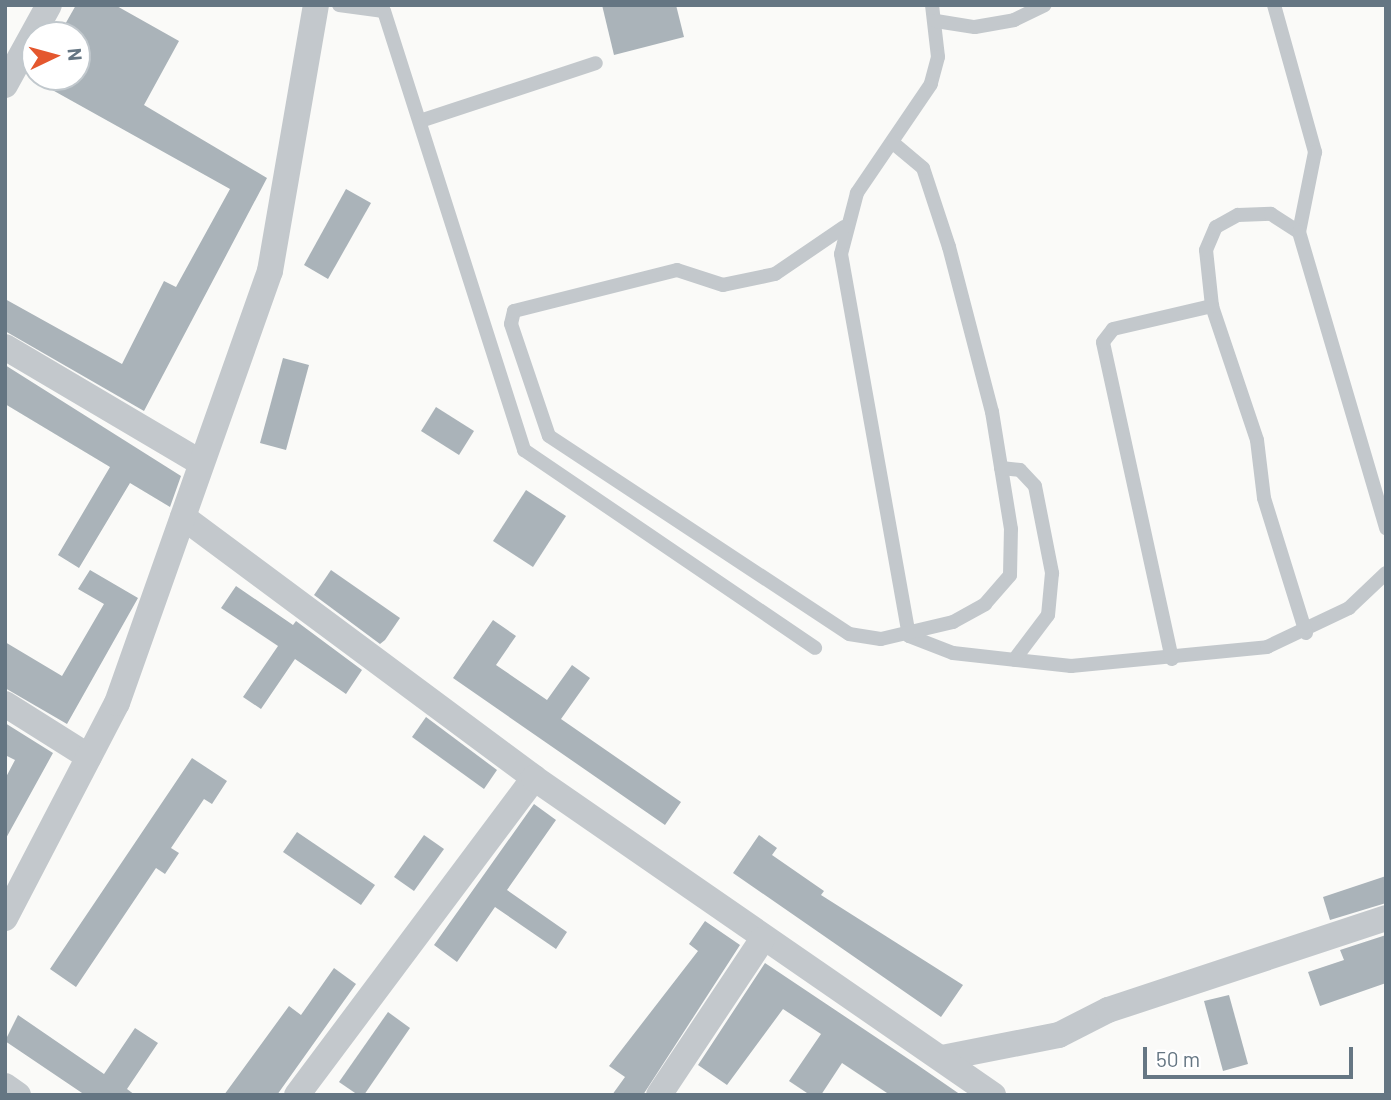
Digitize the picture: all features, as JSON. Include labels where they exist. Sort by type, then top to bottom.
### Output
[{"type":"street","points":[[5,85],[49,5]]},
{"type":"street","points":[[5,918],[117,703],[270,271],[316,5]]},
{"type":"street","points":[[5,347],[201,463]]},
{"type":"street","points":[[183,517],[534,778],[762,940],[942,1058],[993,1095]]},
{"type":"street","points":[[5,704],[89,757]]},
{"type":"street","points":[[297,1095],[534,778]]},
{"type":"street","points":[[942,1058],[1059,1035],[1108,1010],[1386,918]]},
{"type":"street","points":[[659,1095],[762,940]]},
{"type":"street","points":[[5,1086],[18,1095]]},
{"type":"lane","points":[[339,5],[384,11],[524,450],[815,648]]},
{"type":"lane","points":[[909,636],[841,254],[844,226],[857,193],[894,144],[931,84],[938,57],[932,5]]},
{"type":"lane","points":[[936,22],[975,27],[1014,20],[1045,5]]},
{"type":"lane","points":[[1275,5],[1315,152],[1299,232],[1386,528]]},
{"type":"lane","points":[[420,121],[596,63]]},
{"type":"lane","points":[[894,144],[923,168],[949,247],[992,412],[1011,529],[1010,575],[985,604],[953,622],[909,636]]},
{"type":"lane","points":[[1299,232],[1271,214],[1238,215],[1216,227],[1206,250],[1212,306],[1245,400],[1264,498],[1307,633]]},
{"type":"lane","points":[[844,226],[775,274],[723,285],[677,270],[514,311],[511,324],[549,436],[849,634],[909,636],[953,653],[1071,666],[1172,659],[1267,647],[1307,633],[1349,608],[1386,573]]},
{"type":"lane","points":[[1172,659],[1103,342],[1113,329],[1212,306]]},
{"type":"lane","points":[[1001,468],[1020,470],[1035,485],[1052,573],[1048,615],[1014,660]]},
{"type":"building","points":[[76,5],[115,5],[179,41],[144,105],[267,178],[144,411],[5,331],[5,299],[122,364],[164,281],[176,287],[230,189],[54,91],[91,91],[91,21],[67,21]]},
{"type":"building","points":[[602,5],[676,5],[684,37],[614,55]]},
{"type":"building","points":[[346,189],[371,203],[328,279],[304,265]]},
{"type":"building","points":[[283,358],[309,365],[286,450],[260,443]]},
{"type":"building","points":[[5,365],[181,476],[170,507],[130,483],[79,568],[58,555],[110,467],[5,404]]},
{"type":"building","points":[[436,407],[474,431],[459,455],[421,431]]},
{"type":"building","points":[[526,490],[566,516],[533,567],[493,541]]},
{"type":"building","points":[[90,570],[138,598],[67,724],[5,688],[5,642],[62,676],[104,604],[78,589]]},
{"type":"building","points":[[331,570],[400,618],[380,644],[314,595]]},
{"type":"building","points":[[236,586],[293,625],[296,621],[362,670],[346,694],[295,659],[261,709],[243,697],[278,646],[221,608]]},
{"type":"building","points":[[493,620],[516,636],[496,665],[547,700],[572,665],[590,678],[561,719],[681,802],[665,825],[453,678]]},
{"type":"building","points":[[426,717],[497,770],[484,789],[412,737]]},
{"type":"building","points":[[5,723],[53,753],[5,840],[5,779],[15,760],[5,755]]},
{"type":"building","points":[[192,758],[227,781],[212,804],[204,799],[171,848],[179,853],[165,874],[156,868],[76,987],[50,969]]},
{"type":"building","points":[[534,804],[556,820],[507,890],[567,932],[556,949],[495,907],[457,962],[434,945]]},
{"type":"building","points":[[297,832],[375,885],[361,905],[283,852]]},
{"type":"building","points":[[424,835],[444,849],[414,891],[394,877]]},
{"type":"building","points":[[759,835],[777,848],[772,855],[824,891],[821,895],[963,985],[941,1017],[733,873]]},
{"type":"building","points":[[1386,876],[1386,903],[1330,920],[1323,897]]},
{"type":"building","points":[[705,921],[740,945],[643,1095],[612,1095],[625,1077],[609,1066],[698,951],[689,944]]},
{"type":"building","points":[[1386,935],[1386,983],[1320,1006],[1308,972],[1344,960],[1340,950]]},
{"type":"building","points":[[765,963],[961,1095],[890,1095],[842,1063],[821,1095],[810,1095],[789,1081],[821,1034],[783,1009],[727,1085],[698,1065]]},
{"type":"building","points":[[334,968],[356,984],[277,1095],[224,1095],[289,1006],[301,1015]]},
{"type":"building","points":[[1229,995],[1248,1064],[1223,1071],[1204,1001]]},
{"type":"building","points":[[388,1012],[410,1028],[364,1095],[358,1095],[339,1082]]},
{"type":"building","points":[[18,1015],[104,1074],[135,1028],[158,1043],[127,1089],[135,1095],[85,1095],[5,1041]]}]
